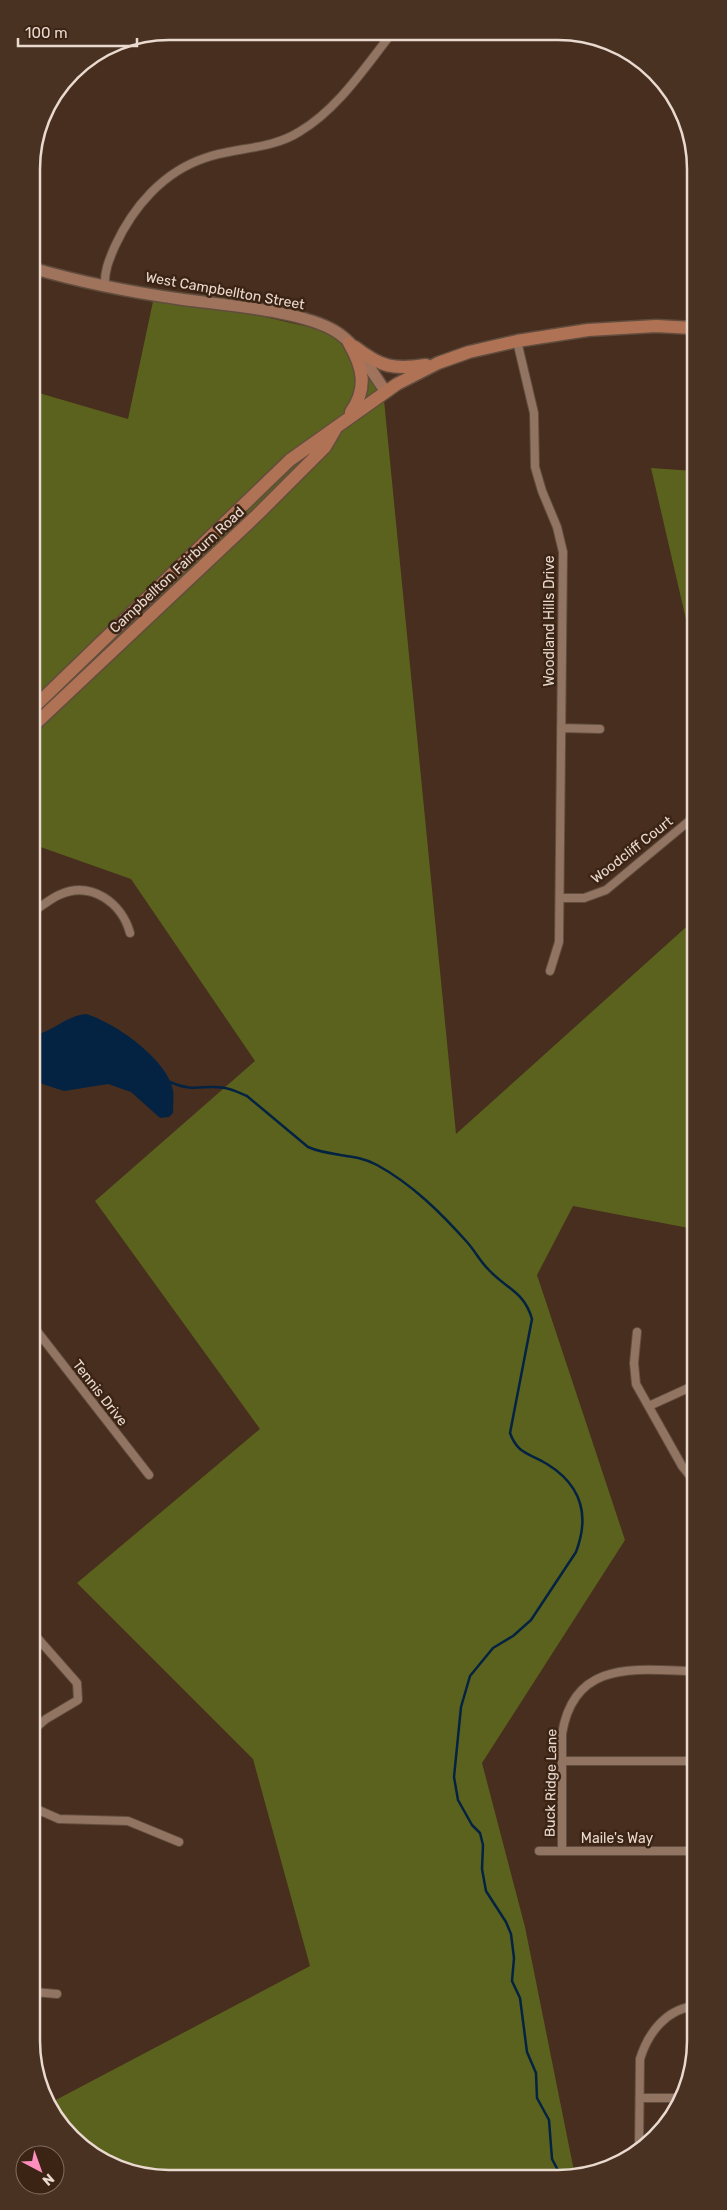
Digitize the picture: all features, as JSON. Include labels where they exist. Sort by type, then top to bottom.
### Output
[{"type":"main road","name":"West Campbellton Street","points":[[40,270],[105,286],[177,299],[249,308],[316,322],[335,331],[349,343],[386,392]]},
{"type":"main road","name":"Campbellton Fairburn Road","points":[[40,701],[290,460],[386,392],[438,364],[470,352],[517,341],[588,330],[656,326],[687,328]]},
{"type":"main road","points":[[349,343],[377,363],[393,368],[438,364]]},
{"type":"main road","points":[[336,428],[350,413],[363,390],[361,368],[349,343]]},
{"type":"main road","name":"Campbellton Fairburn Road","points":[[40,719],[326,448],[336,428]]},
{"type":"street","points":[[105,286],[106,268],[126,223],[138,206],[165,180],[204,158],[271,145],[302,131],[348,89],[386,40]]},
{"type":"street","name":"Woodland Hills Drive","points":[[517,341],[534,413],[535,467],[542,491],[557,527],[563,552],[559,942],[550,971]]},
{"type":"street","points":[[561,728],[600,729]]},
{"type":"street","name":"Woodcliff Court","points":[[560,898],[584,898],[606,890],[687,823]]},
{"type":"street","points":[[40,907],[63,893],[81,890],[93,892],[104,896],[118,908],[127,922],[130,933]]},
{"type":"street","points":[[637,1332],[634,1362],[636,1384],[687,1472]]},
{"type":"street","name":"Tennis Drive","points":[[40,1335],[148,1474]]},
{"type":"street","points":[[649,1406],[687,1389]]},
{"type":"street","points":[[40,1641],[77,1684],[78,1700],[40,1724]]},
{"type":"street","name":"Buck Ridge Lane","points":[[562,1850],[564,1721],[572,1703],[591,1683],[604,1675],[618,1671],[687,1671]]},
{"type":"street","points":[[563,1761],[687,1761]]},
{"type":"street","points":[[40,1811],[59,1819],[128,1821],[179,1842]]},
{"type":"street","name":"Maile's Way","points":[[539,1851],[687,1851]]},
{"type":"street","points":[[40,1993],[56,1994]]},
{"type":"street","points":[[639,2141],[640,2059],[645,2045],[652,2032],[672,2014],[687,2008]]},
{"type":"street","points":[[641,2098],[674,2098]]},
{"type":"green space","points":[[155,292],[322,330],[353,351],[384,400],[456,1134],[687,926],[687,1228],[573,1206],[537,1275],[625,1540],[482,1763],[525,1927],[574,2169],[169,2170],[144,2168],[105,2153],[91,2143],[78,2132],[55,2101],[310,1966],[253,1759],[77,1583],[260,1429],[95,1201],[255,1061],[131,879],[40,847],[40,393],[128,419]]},
{"type":"green space","points":[[651,468],[687,471],[687,624]]},
{"type":"water","points":[[86,1014],[111,1025],[138,1043],[161,1066],[169,1078],[173,1090],[173,1113],[169,1117],[160,1118],[131,1092],[108,1084],[64,1091],[40,1083],[40,1034],[78,1015]]},
{"type":"waterway","points":[[170,1082],[193,1088],[217,1087],[236,1091],[247,1096],[308,1147],[369,1161],[390,1173],[414,1190],[447,1220],[467,1242],[482,1263],[514,1291],[529,1310],[532,1319],[510,1433],[521,1450],[547,1464],[568,1481],[580,1502],[582,1526],[576,1552],[531,1620],[513,1636],[493,1648],[470,1676],[461,1707],[454,1777],[458,1800],[472,1825],[480,1833],[483,1845],[482,1869],[486,1891],[506,1922],[511,1934],[514,1958],[512,1981],[520,1998],[527,2052],[536,2073],[537,2098],[549,2120],[552,2159],[558,2170]]}]
